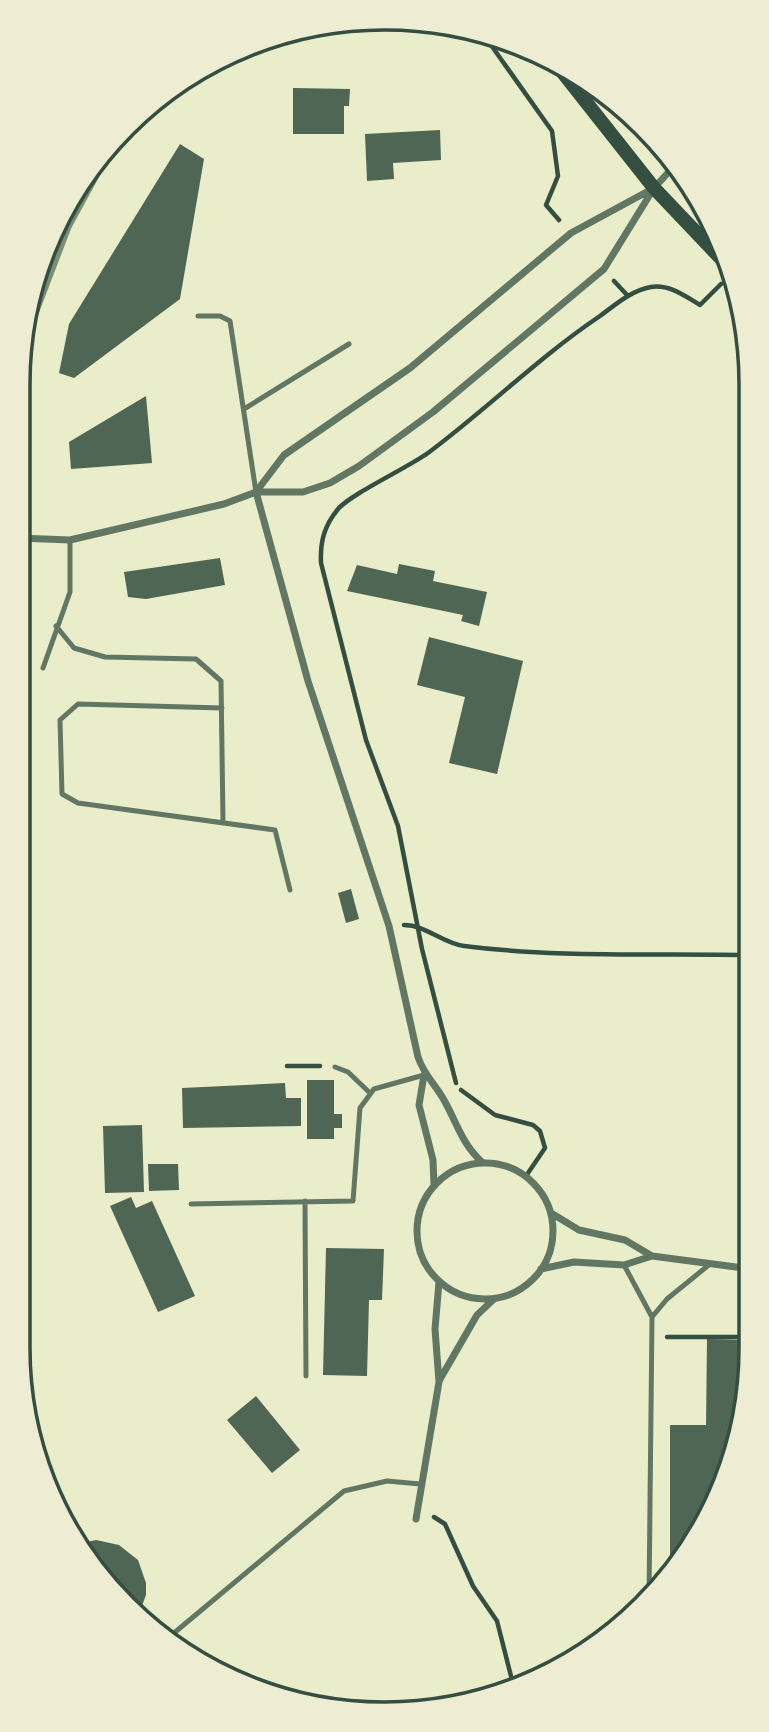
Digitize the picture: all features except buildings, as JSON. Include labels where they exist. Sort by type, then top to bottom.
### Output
[{"type":"main road","points":[[571,83],[654,188],[712,249]]},
{"type":"street","points":[[30,538],[70,540],[224,503],[256,492],[303,492],[330,483],[359,466],[433,412],[604,269],[654,188],[668,172]]},
{"type":"street","points":[[256,492],[284,455],[410,368],[571,233],[654,188]]},
{"type":"street","points":[[256,492],[308,681],[368,856],[396,948],[424,1075],[443,1099],[466,1146],[482,1162]]},
{"type":"street","points":[[424,1075],[419,1105],[433,1160],[434,1185]]},
{"type":"street","points":[[482,1162],[497,1163],[526,1176],[541,1193],[551,1213],[553,1233],[550,1251],[541,1269],[521,1289],[494,1299],[474,1299],[455,1293],[439,1282],[424,1260],[416,1234],[424,1200],[434,1185],[447,1173],[482,1162]]},
{"type":"street","points":[[551,1213],[579,1230],[625,1240],[652,1256],[739,1268]]},
{"type":"street","points":[[541,1269],[573,1262],[624,1265],[652,1256]]},
{"type":"street","points":[[416,1519],[439,1382],[435,1329],[439,1307],[439,1282]]},
{"type":"street","points":[[439,1382],[477,1315],[494,1299]]},
{"type":"lane","points":[[198,316],[219,316],[230,321],[256,492]]},
{"type":"lane","points":[[244,409],[349,344]]},
{"type":"lane","points":[[43,668],[70,592],[70,540]]},
{"type":"lane","points":[[56,626],[74,648],[105,657],[196,659],[221,681],[223,821]]},
{"type":"lane","points":[[222,708],[78,704],[60,720],[62,794],[79,803],[223,821],[275,831],[290,890]]},
{"type":"lane","points":[[335,1067],[348,1072],[370,1093]]},
{"type":"lane","points":[[191,1204],[353,1201],[356,1123],[360,1108],[370,1093],[424,1075]]},
{"type":"lane","points":[[305,1201],[306,1376]]},
{"type":"lane","points":[[624,1265],[652,1317],[649,1583]]},
{"type":"lane","points":[[652,1317],[667,1300],[710,1265]]},
{"type":"lane","points":[[174,1633],[344,1491],[387,1481],[420,1484]]},
{"type":"path","points":[[492,47],[552,131],[558,176],[546,205],[571,233]]},
{"type":"path","points":[[604,269],[628,296]]},
{"type":"path","points":[[526,1176],[545,1148],[540,1131],[533,1125],[495,1115],[458,1088],[449,1062],[422,950],[398,826],[366,740],[321,564],[321,545],[326,526],[340,506],[406,469],[459,430],[574,334],[628,296],[650,287],[668,288],[700,305],[712,293]]},
{"type":"path","points":[[417,925],[439,940],[462,946],[550,952],[739,955]]},
{"type":"path","points":[[288,1066],[335,1067]]},
{"type":"path","points":[[652,1337],[739,1337]]},
{"type":"path","points":[[417,1503],[445,1524],[473,1586],[497,1621],[512,1678]]},
{"type":"railway","points":[[39,305],[69,227],[93,182]]}]
